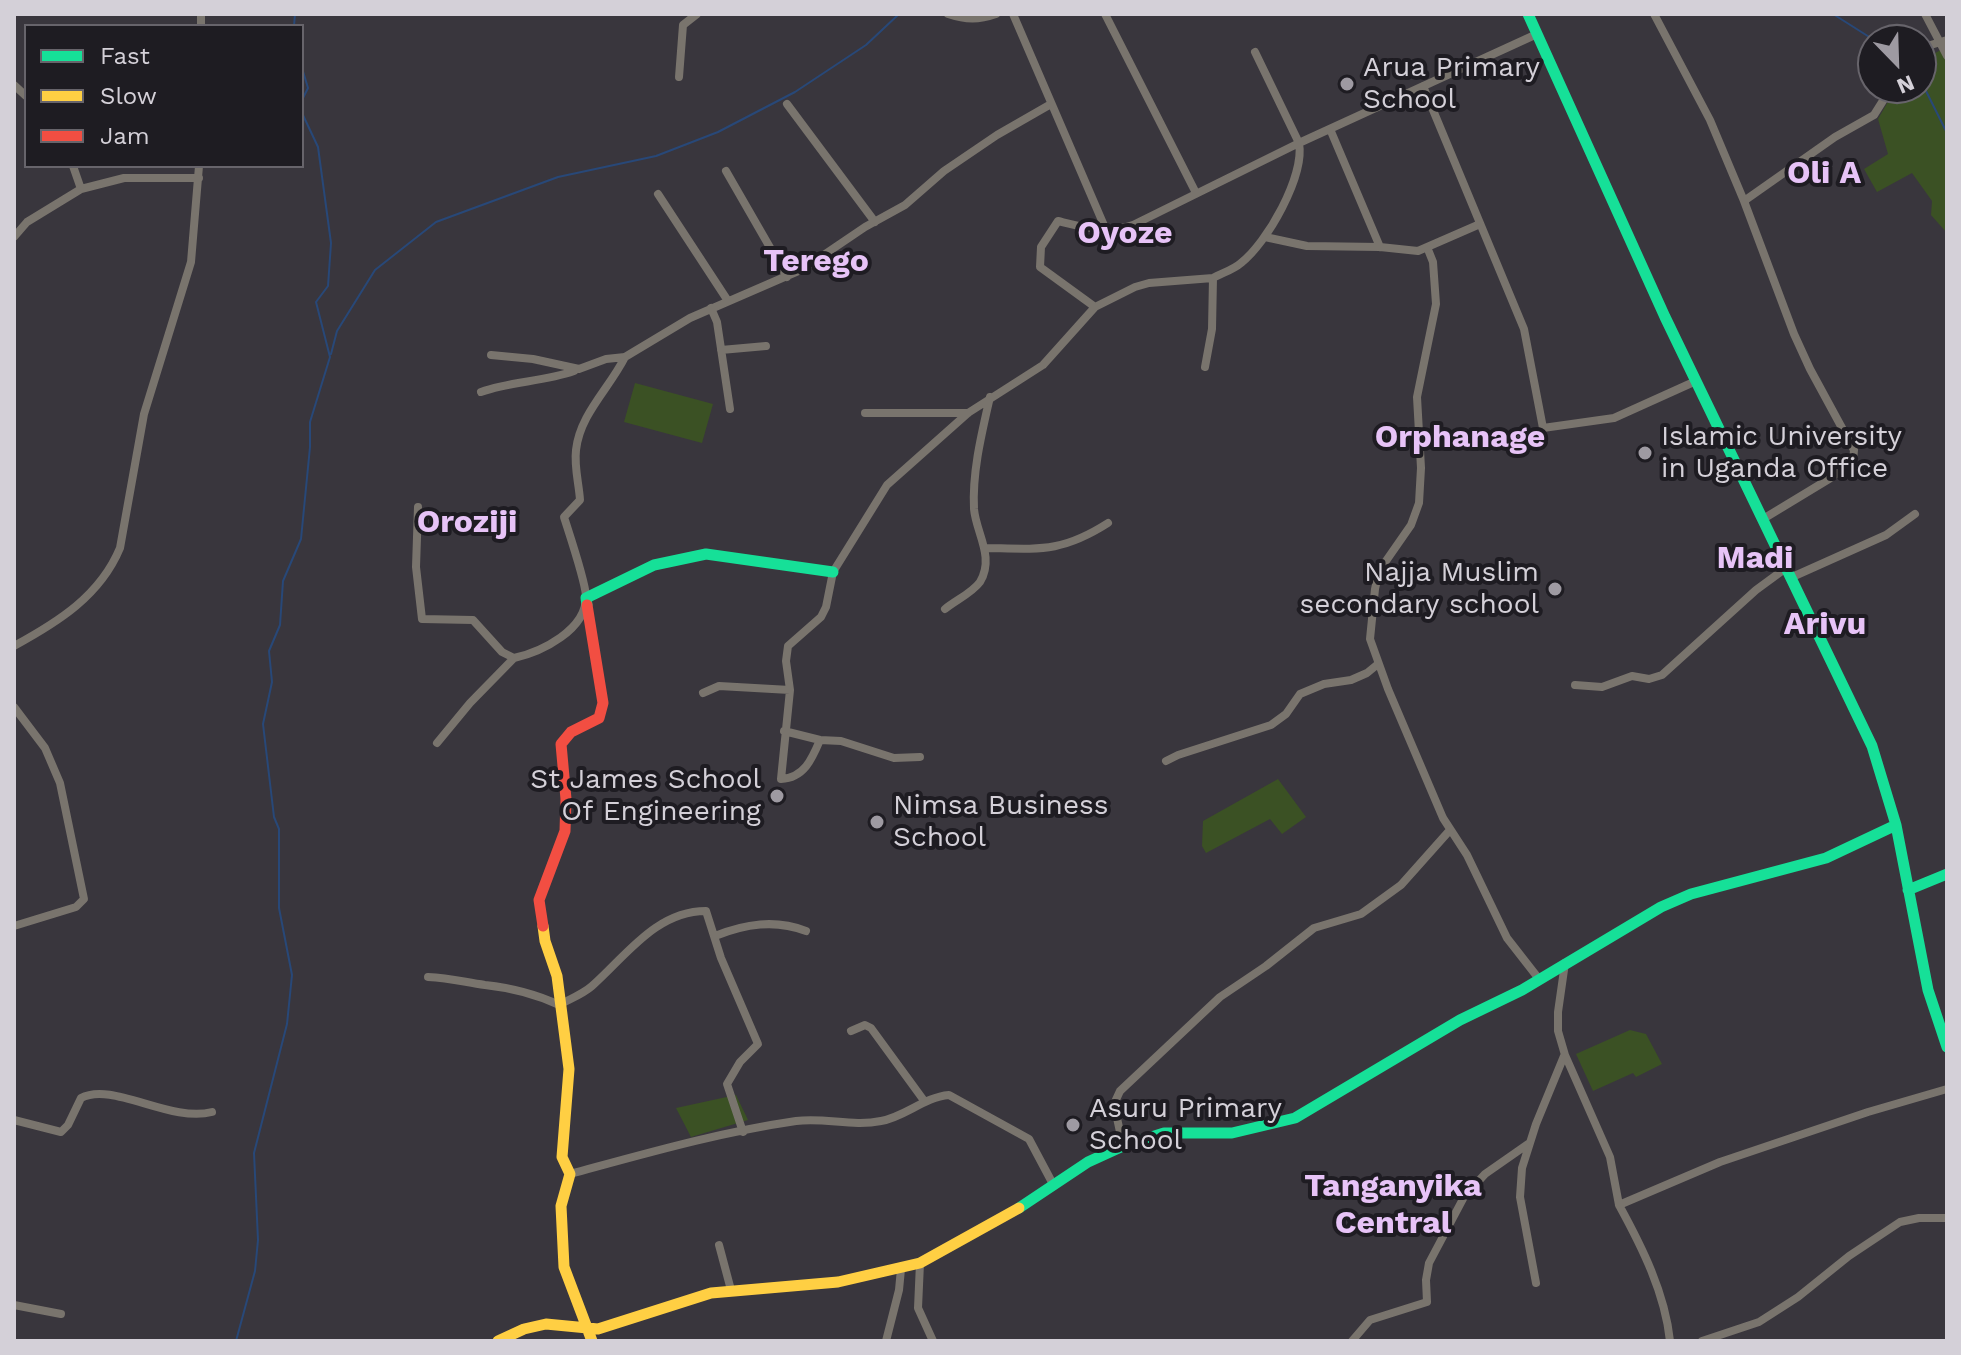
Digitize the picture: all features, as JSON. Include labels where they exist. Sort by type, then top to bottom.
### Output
[{"type":"street","points":[[679,77],[683,25],[697,14]]},
{"type":"street","points":[[948,14],[970,20],[981,20],[996,14]]},
{"type":"street","points":[[1013,14],[1106,230]]},
{"type":"street","points":[[1105,14],[1196,193]]},
{"type":"street","points":[[1528,14],[1696,381],[1872,746],[1896,825],[1928,990],[1947,1047]]},
{"type":"street","points":[[1654,14],[1710,120],[1794,334],[1854,450],[1855,456],[1839,473],[1763,519]]},
{"type":"street","points":[[1925,14],[1943,41],[1947,56]]},
{"type":"street","points":[[1095,307],[1040,267],[1041,247],[1058,221],[1106,230],[1133,225],[1299,143],[1537,34]]},
{"type":"street","points":[[820,740],[805,768],[789,779],[781,779],[790,690],[786,661],[788,646],[821,617],[833,572],[887,485],[968,413],[1043,365],[1095,307],[1149,283],[1213,278],[1241,263],[1265,237],[1300,162],[1299,143],[1255,52]]},
{"type":"street","points":[[1423,86],[1524,329],[1543,428],[1614,418],[1696,381]]},
{"type":"street","points":[[787,104],[875,222]]},
{"type":"street","points":[[592,1341],[564,1267],[561,1206],[570,1174],[562,1157],[569,1069],[557,976],[545,941],[539,900],[565,831],[566,799],[561,744],[571,732],[599,718],[603,703],[586,598],[564,517],[580,500],[576,451],[582,426],[625,357],[668,329],[787,277],[905,205],[944,171],[1051,104]]},
{"type":"street","points":[[1744,201],[1835,137],[1874,115],[1881,104]]},
{"type":"street","points":[[1330,129],[1380,247]]},
{"type":"street","points":[[74,168],[81,189]]},
{"type":"street","points":[[14,646],[69,612],[100,585],[120,548],[144,414],[191,262],[199,168]]},
{"type":"street","points":[[726,171],[787,277]]},
{"type":"street","points":[[14,237],[27,222],[81,189],[124,178],[199,178]]},
{"type":"street","points":[[658,194],[728,301]]},
{"type":"street","points":[[1265,237],[1307,246],[1418,251],[1480,224]]},
{"type":"street","points":[[1427,247],[1433,262],[1436,304],[1417,397],[1421,468],[1419,503],[1414,519],[1387,556],[1377,580],[1370,639],[1450,830],[1467,855],[1507,938],[1539,979]]},
{"type":"street","points":[[1205,367],[1212,329],[1213,278]]},
{"type":"street","points":[[711,308],[717,322],[730,409]]},
{"type":"street","points":[[721,350],[766,346]]},
{"type":"street","points":[[491,355],[533,359],[579,369]]},
{"type":"street","points":[[481,392],[509,383],[547,380],[606,359],[625,357]]},
{"type":"street","points":[[945,609],[979,583],[984,572],[986,548],[974,506],[981,432],[990,397]]},
{"type":"street","points":[[865,413],[968,413]]},
{"type":"street","points":[[418,507],[416,567],[422,619],[473,620],[502,652],[514,658]]},
{"type":"street","points":[[1575,685],[1602,687],[1624,677],[1649,679],[1662,675],[1756,590],[1788,573],[1886,535],[1915,514]]},
{"type":"street","points":[[986,548],[1047,549],[1070,544],[1108,523]]},
{"type":"street","points":[[437,743],[514,658],[557,640],[570,630],[579,618],[586,598],[654,565],[706,554],[833,572]]},
{"type":"street","points":[[1166,761],[1271,725],[1286,714],[1300,694],[1324,684],[1351,680],[1378,664]]},
{"type":"street","points":[[703,693],[719,686],[790,690]]},
{"type":"street","points":[[14,707],[47,753],[60,783],[84,899],[76,907],[14,926]]},
{"type":"street","points":[[784,731],[820,740],[836,740],[894,758],[920,757]]},
{"type":"street","points":[[498,1341],[524,1329],[546,1324],[587,1329],[609,1326],[680,1301],[731,1290],[838,1282],[920,1263],[962,1242],[1054,1186],[1075,1169],[1123,1146],[1164,1133],[1232,1133],[1283,1123],[1460,1020],[1677,900],[1800,867],[1896,825]]},
{"type":"street","points":[[1123,1146],[1114,1104],[1120,1091],[1220,997],[1314,928],[1361,914],[1401,885],[1450,830]]},
{"type":"street","points":[[1908,890],[1947,874]]},
{"type":"street","points":[[559,1005],[589,989],[639,940],[671,919],[695,911],[706,911],[721,958],[758,1044],[740,1062],[727,1084],[743,1132]]},
{"type":"street","points":[[715,936],[765,923],[806,931]]},
{"type":"street","points":[[1565,962],[1558,1031],[1565,1055],[1610,1157],[1619,1205],[1657,1286],[1666,1312],[1670,1341]]},
{"type":"street","points":[[428,977],[456,978],[517,988],[559,1005]]},
{"type":"street","points":[[851,1031],[865,1025],[871,1028],[925,1102]]},
{"type":"street","points":[[1536,1283],[1520,1197],[1522,1168],[1528,1144],[1565,1055]]},
{"type":"street","points":[[1619,1205],[1720,1162],[1947,1089]]},
{"type":"street","points":[[14,1120],[61,1132],[68,1125],[81,1098],[97,1093],[124,1097],[165,1111],[200,1115],[212,1112]]},
{"type":"street","points":[[570,1174],[743,1132],[811,1120],[849,1124],[885,1121],[939,1095],[949,1095],[1023,1135],[1033,1144],[1054,1186]]},
{"type":"street","points":[[1352,1341],[1370,1320],[1427,1302],[1429,1263],[1464,1197],[1485,1174],[1528,1144]]},
{"type":"street","points":[[1702,1341],[1759,1322],[1900,1222],[1947,1218]]},
{"type":"street","points":[[719,1245],[731,1290]]},
{"type":"street","points":[[920,1263],[918,1308],[933,1341]]},
{"type":"street","points":[[886,1341],[901,1269]]},
{"type":"street","points":[[14,1305],[61,1314]]},
{"type":"green space","points":[[1947,49],[1947,233],[1931,215],[1932,201],[1912,173],[1877,192],[1864,169],[1888,154],[1878,119],[1887,104],[1937,104],[1937,52]]},
{"type":"green space","points":[[635,383],[713,404],[702,443],[624,422]]},
{"type":"green space","points":[[1278,779],[1306,817],[1282,834],[1270,819],[1206,853],[1202,846],[1203,821]]},
{"type":"green space","points":[[1630,1030],[1646,1034],[1662,1064],[1636,1077],[1633,1073],[1593,1091],[1576,1054]]},
{"type":"green space","points":[[736,1095],[748,1120],[691,1137],[676,1108]]},
{"type":"waterway","points":[[294,24],[295,14]]},
{"type":"waterway","points":[[331,354],[337,331],[375,270],[436,222],[558,177],[656,156],[718,132],[795,92],[866,45],[899,14]]},
{"type":"waterway","points":[[1833,14],[1857,29]]},
{"type":"waterway","points":[[304,75],[308,88],[304,96]]},
{"type":"waterway","points":[[1932,104],[1947,133]]},
{"type":"waterway","points":[[236,1341],[255,1271],[258,1240],[254,1153],[287,1024],[292,975],[279,908],[279,829],[274,817],[263,724],[272,682],[269,651],[280,625],[283,581],[301,539],[310,422],[330,357],[316,302],[328,286],[331,243],[318,147],[304,117]]},
{"type":"traffic: fast","points":[[1528,14],[1665,317],[1872,746],[1896,825],[1928,990],[1947,1047]]},
{"type":"traffic: fast","points":[[587,605],[586,598],[654,565],[706,554],[833,572]]},
{"type":"traffic: fast","points":[[1019,1208],[1088,1162],[1123,1146],[1164,1133],[1232,1133],[1295,1118],[1460,1020],[1522,990],[1661,907],[1691,894],[1826,858],[1896,825]]},
{"type":"traffic: fast","points":[[1908,890],[1947,874]]},
{"type":"traffic: slow","points":[[543,926],[557,976],[569,1069],[562,1157],[570,1174],[561,1206],[564,1267],[592,1341]]},
{"type":"traffic: slow","points":[[498,1341],[524,1329],[546,1324],[598,1329],[711,1293],[838,1282],[920,1263],[1019,1208]]},
{"type":"traffic: jam","points":[[543,926],[539,900],[565,831],[566,799],[561,744],[571,732],[599,718],[603,703],[587,605]]},
{"type":"place","name":"Arua Primary School","points":[[1347,84]]},
{"type":"place","name":"Islamic University in Uganda Office","points":[[1645,453]]},
{"type":"place","name":"Najja Muslim secondary school","points":[[1555,589]]},
{"type":"place","name":"St James School Of Engineering","points":[[777,796]]},
{"type":"place","name":"Nimsa Business School","points":[[877,822]]},
{"type":"place","name":"Asuru Primary School","points":[[1073,1125]]},
{"type":"district","name":"Oli A","points":[[1824,174]]},
{"type":"district","name":"Oyoze","points":[[1125,234]]},
{"type":"district","name":"Terego","points":[[816,262]]},
{"type":"district","name":"Orphanage","points":[[1460,438]]},
{"type":"district","name":"Oroziji","points":[[467,523]]},
{"type":"district","name":"Madi","points":[[1755,559]]},
{"type":"district","name":"Arivu","points":[[1825,625]]},
{"type":"district","name":"Tanganyika Central","points":[[1393,1206]]}]
